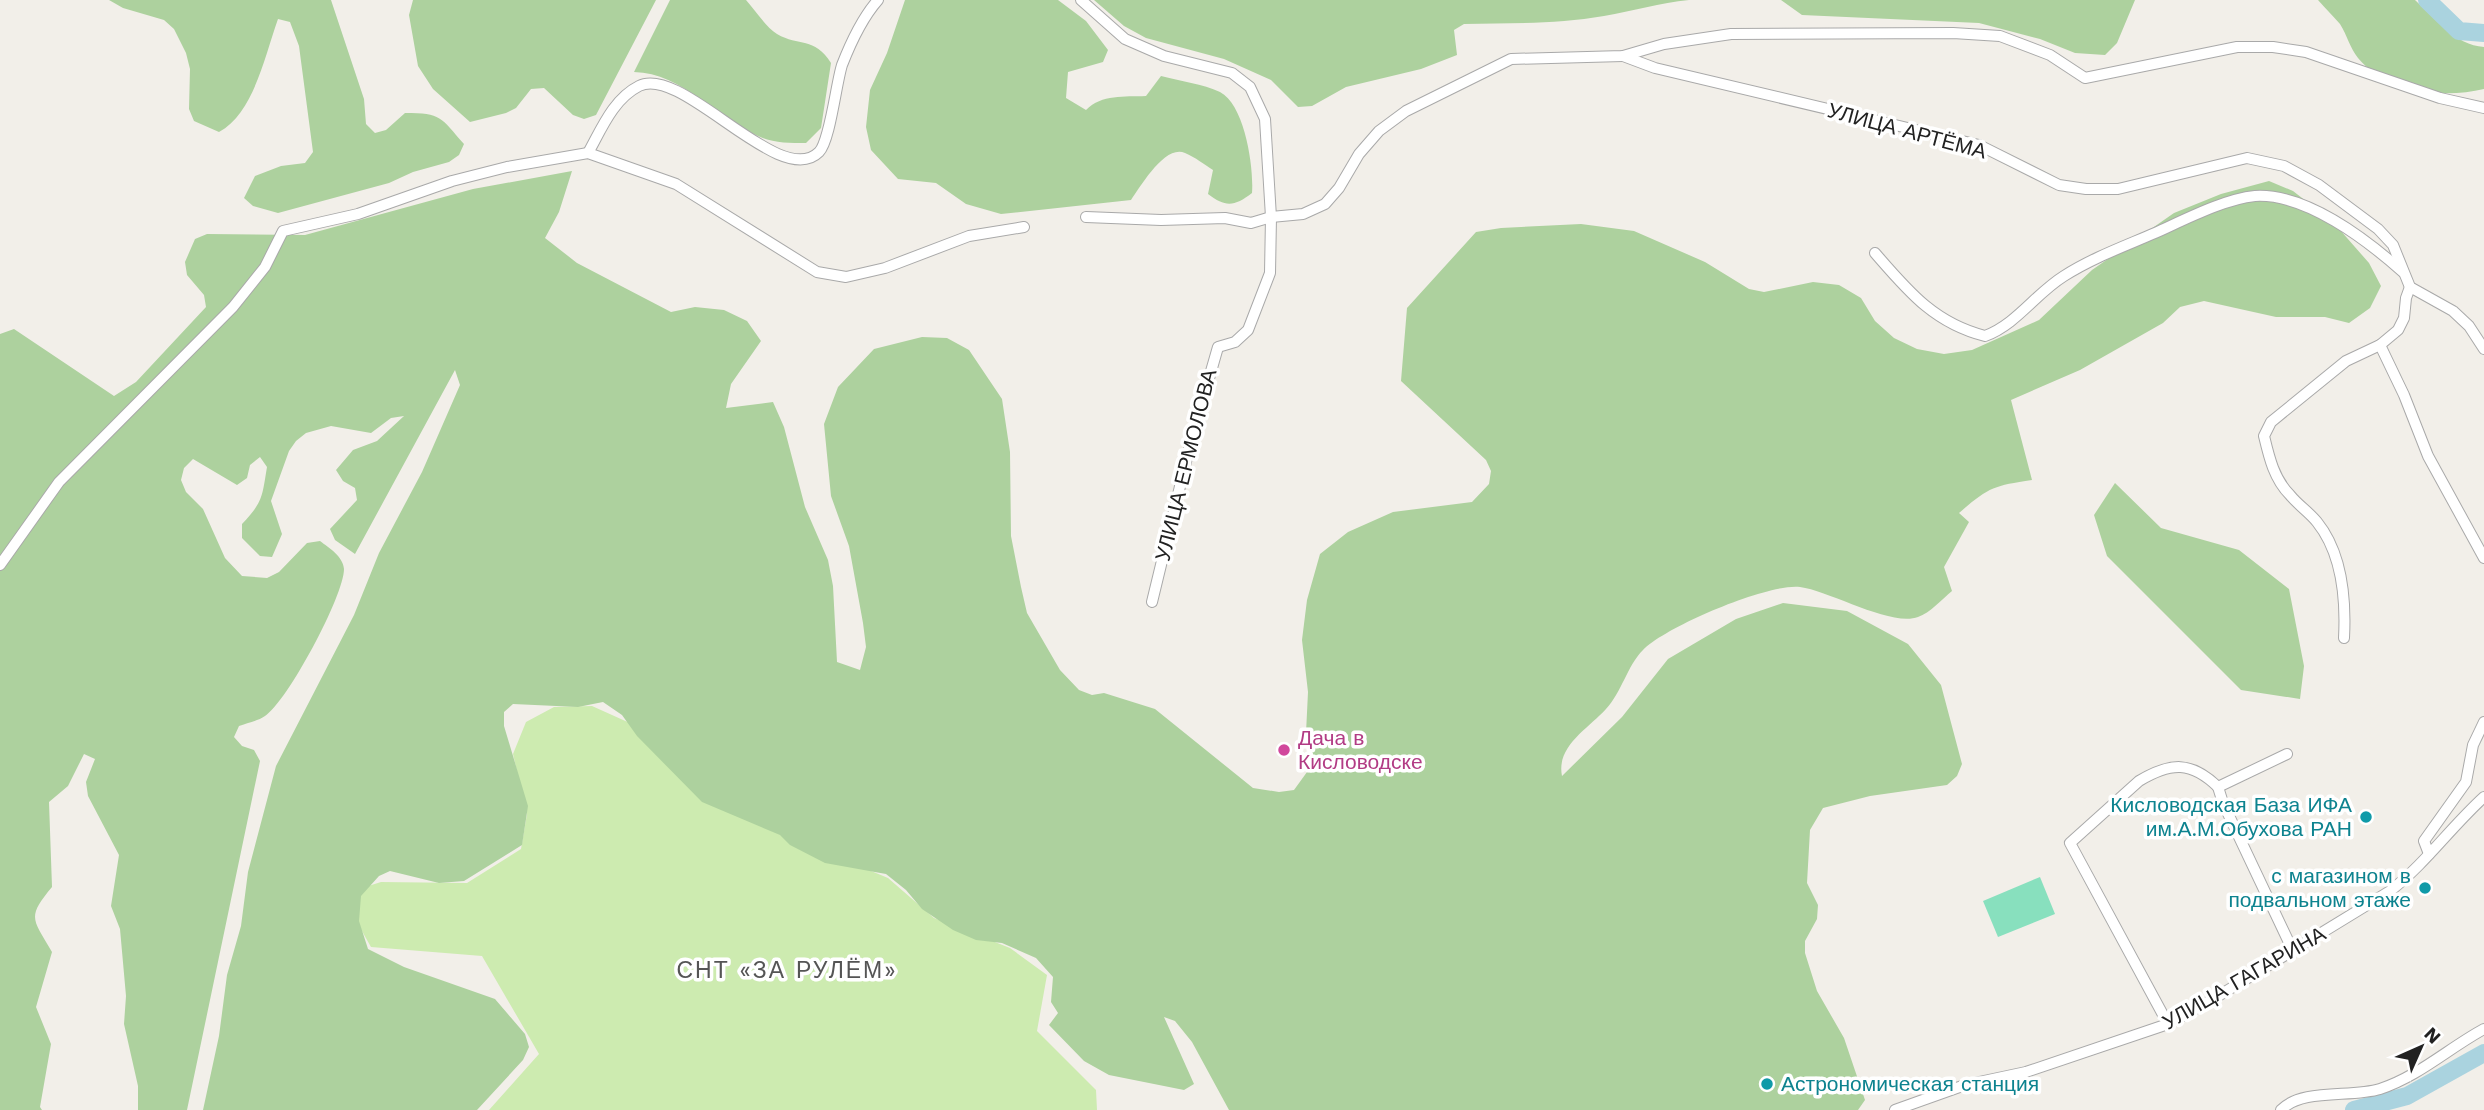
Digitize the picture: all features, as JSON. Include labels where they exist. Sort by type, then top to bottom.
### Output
[{"type":"street","points":[[587,153],[622,96],[641,85],[657,84],[680,92],[750,139],[786,157],[806,159],[820,152],[828,134],[842,66],[866,13],[878,0]]},
{"type":"street","name":"УЛИЦА ЕРМОЛОВА","points":[[1081,0],[1125,38],[1164,56],[1231,73],[1250,87],[1265,120],[1271,217],[1270,273],[1248,330],[1235,342],[1218,346],[1213,359],[1152,602]]},
{"type":"street","points":[[1086,217],[1161,220],[1225,218],[1251,223],[1271,217],[1303,214],[1325,204],[1339,188],[1359,154],[1379,131],[1406,111],[1511,60],[1623,56],[1664,44],[1731,34],[1953,33],[2000,36],[2050,55],[2085,78],[2238,47],[2273,47],[2306,52],[2440,98],[2484,108]]},
{"type":"street","name":"УЛИЦА АРТЁМА","points":[[1623,56],[1655,68],[1979,145],[2059,186],[2118,189],[2247,158],[2284,166],[2319,185],[2378,229],[2393,244],[2410,287]]},
{"type":"street","points":[[0,565],[59,482],[233,307],[265,267],[284,231],[358,214],[452,181],[507,167],[587,153],[676,184],[817,272],[846,277],[885,268],[969,236],[1024,227]]},
{"type":"street","points":[[1875,253],[1913,296],[1943,320],[1984,337],[2000,331],[2064,275],[2178,222],[2254,196],[2282,199],[2315,211],[2378,250],[2405,274]]},
{"type":"street","points":[[2344,638],[2345,612],[2333,551],[2318,523],[2288,494],[2277,478],[2264,436],[2271,422],[2346,361],[2379,345],[2398,330],[2404,318],[2410,287],[2453,311],[2469,327],[2484,349]]},
{"type":"street","points":[[2379,345],[2428,456],[2484,558]]},
{"type":"street","points":[[2428,853],[2424,841],[2466,782],[2473,745],[2484,722]]},
{"type":"street","points":[[2218,787],[2287,754]]},
{"type":"street","points":[[2168,1024],[2070,842],[2139,781],[2171,767],[2190,768],[2205,775],[2218,787],[2223,803],[2293,951]]},
{"type":"street","name":"УЛИЦА ГАГАРИНА","points":[[1895,1110],[1965,1085],[2026,1072],[2168,1024],[2390,891],[2410,875],[2484,797]]},
{"type":"street","points":[[2281,1110],[2297,1098],[2347,1095],[2380,1089],[2424,1068],[2484,1029]]},
{"type":"green space","points":[[109,0],[331,0],[364,99],[366,124],[375,133],[386,130],[405,113],[426,114],[445,122],[464,144],[459,155],[449,162],[413,172],[389,183],[278,213],[253,206],[244,198],[255,176],[281,166],[305,163],[313,152],[299,46],[290,22],[278,19],[250,97],[231,123],[219,132],[194,121],[189,109],[190,69],[186,53],[174,29],[164,20],[123,8]]},
{"type":"green space","points":[[413,0],[656,0],[596,115],[584,119],[573,115],[544,88],[531,89],[516,108],[506,113],[470,122],[433,89],[418,66],[409,15]]},
{"type":"green space","points":[[670,0],[746,0],[777,34],[818,49],[831,63],[821,128],[806,143],[769,140],[743,128],[684,88],[652,74],[634,72]]},
{"type":"green space","points":[[905,0],[1058,0],[1086,21],[1108,50],[1103,62],[1068,72],[1066,98],[1086,110],[1106,99],[1146,96],[1161,76],[1220,92],[1229,99],[1242,123],[1249,153],[1252,193],[1230,204],[1214,199],[1208,194],[1213,170],[1185,153],[1177,152],[1154,168],[1131,200],[1001,214],[966,204],[936,183],[898,179],[871,150],[866,127],[870,90],[887,53]]},
{"type":"green space","points":[[1094,0],[1689,0],[1569,20],[1464,24],[1454,30],[1457,55],[1421,69],[1346,87],[1312,106],[1298,107],[1271,80],[1224,59],[1146,38],[1124,26]]},
{"type":"green space","points":[[1781,0],[2135,0],[2117,43],[2105,55],[2075,53],[2040,39],[1979,23],[1802,15]]},
{"type":"green space","points":[[2318,0],[2415,0],[2455,36],[2484,47],[2484,89],[2434,93],[2400,86],[2384,79],[2358,58],[2340,24]]},
{"type":"green space","points":[[572,171],[559,212],[545,238],[577,263],[671,312],[695,307],[724,310],[747,321],[761,341],[731,384],[726,408],[773,402],[784,427],[805,507],[828,560],[833,586],[837,662],[860,670],[866,647],[849,546],[831,496],[824,424],[838,387],[874,349],[922,337],[947,338],[969,350],[1002,399],[1010,452],[1011,536],[1021,587],[1027,613],[1060,670],[1079,690],[1092,695],[1104,693],[1155,709],[1253,788],[1279,792],[1294,790],[1315,761],[1306,733],[1308,692],[1302,640],[1307,600],[1320,554],[1348,532],[1393,512],[1472,502],[1489,484],[1491,471],[1486,460],[1401,381],[1407,308],[1476,232],[1581,224],[1634,231],[1705,262],[1749,289],[1764,292],[1813,282],[1839,285],[1861,298],[1875,321],[1894,338],[1917,349],[1944,354],[1972,350],[2039,320],[2092,270],[2174,213],[2221,194],[2269,181],[2293,191],[2333,222],[2369,263],[2381,286],[2370,308],[2349,323],[2325,317],[2276,317],[2204,301],[2180,307],[2163,323],[2080,370],[2011,400],[2032,480],[1992,489],[1959,513],[1969,522],[1944,567],[1952,591],[1931,609],[1918,617],[1892,617],[1800,587],[1765,592],[1718,608],[1672,630],[1643,650],[1612,702],[1569,747],[1561,765],[1562,776],[1622,717],[1668,659],[1736,619],[1783,603],[1847,611],[1908,644],[1941,685],[1962,764],[1957,776],[1947,785],[1870,796],[1823,808],[1810,830],[1807,883],[1818,905],[1817,919],[1805,941],[1805,953],[1817,991],[1844,1038],[1865,1100],[1858,1110],[1229,1110],[1192,1042],[1175,1021],[1164,1017],[1194,1084],[1184,1090],[1109,1075],[1084,1061],[1049,1025],[1058,1013],[1051,1002],[1053,977],[1036,958],[1002,943],[976,940],[953,930],[922,909],[906,890],[886,874],[825,863],[790,845],[780,835],[702,802],[637,736],[622,715],[603,702],[578,707],[513,704],[504,712],[504,726],[528,806],[522,845],[464,881],[439,883],[390,871],[379,876],[361,896],[359,921],[368,949],[404,967],[495,999],[525,1034],[529,1047],[523,1060],[477,1110],[203,1110],[219,1036],[227,975],[241,926],[248,872],[276,766],[354,615],[379,553],[422,472],[460,385],[455,370],[355,554],[335,540],[330,529],[357,500],[355,488],[343,481],[336,470],[353,450],[377,441],[404,416],[391,418],[371,433],[331,426],[306,433],[296,441],[289,451],[271,501],[282,534],[272,557],[260,556],[242,538],[242,524],[258,504],[262,492],[267,467],[260,457],[250,465],[247,478],[237,485],[193,459],[184,468],[181,480],[186,492],[203,509],[225,558],[242,576],[267,578],[279,572],[307,543],[320,541],[341,560],[344,569],[342,582],[325,624],[287,691],[265,716],[239,726],[234,737],[242,746],[254,750],[260,761],[187,1110],[138,1110],[138,1086],[124,1024],[126,996],[120,929],[111,906],[119,855],[88,796],[86,782],[95,759],[84,754],[68,786],[49,802],[52,887],[38,906],[35,919],[52,952],[36,1007],[51,1044],[40,1107],[42,1110],[0,1110],[0,334],[14,329],[114,396],[136,382],[206,307],[204,295],[187,275],[185,262],[195,239],[207,234],[305,235],[473,189]]},
{"type":"green space","points":[[2115,483],[2161,528],[2239,550],[2289,589],[2304,666],[2300,699],[2241,690],[2107,556],[2094,515]]},
{"type":"green space","name":"СНТ «ЗА РУЛЁМ»","points":[[592,706],[632,724],[717,807],[888,878],[934,918],[1010,948],[1047,975],[1037,1031],[1096,1090],[1097,1110],[489,1110],[539,1054],[482,956],[371,947],[346,903],[362,888],[381,882],[467,883],[521,849],[527,814],[513,754],[526,722],[554,707]]},
{"type":"green space","points":[[2040,877],[2055,914],[1998,937],[1983,901]]},
{"type":"waterway","points":[[2427,0],[2459,31],[2484,33]]},
{"type":"waterway","points":[[2354,1110],[2407,1096],[2484,1053]]},
{"type":"place","name":"Дача в Кисловодске","points":[[1284,750]]},
{"type":"place","name":"Кисловодская База ИФА им.А.М.Обухова РАН","points":[[2366,817]]},
{"type":"place","name":"с магазином в подвальном этаже","points":[[2425,888]]},
{"type":"place","name":"Астрономическая станция","points":[[1767,1084]]},
{"type":"district","name":"СНТ «ЗА РУЛЁМ»","points":[[787,970]]}]
